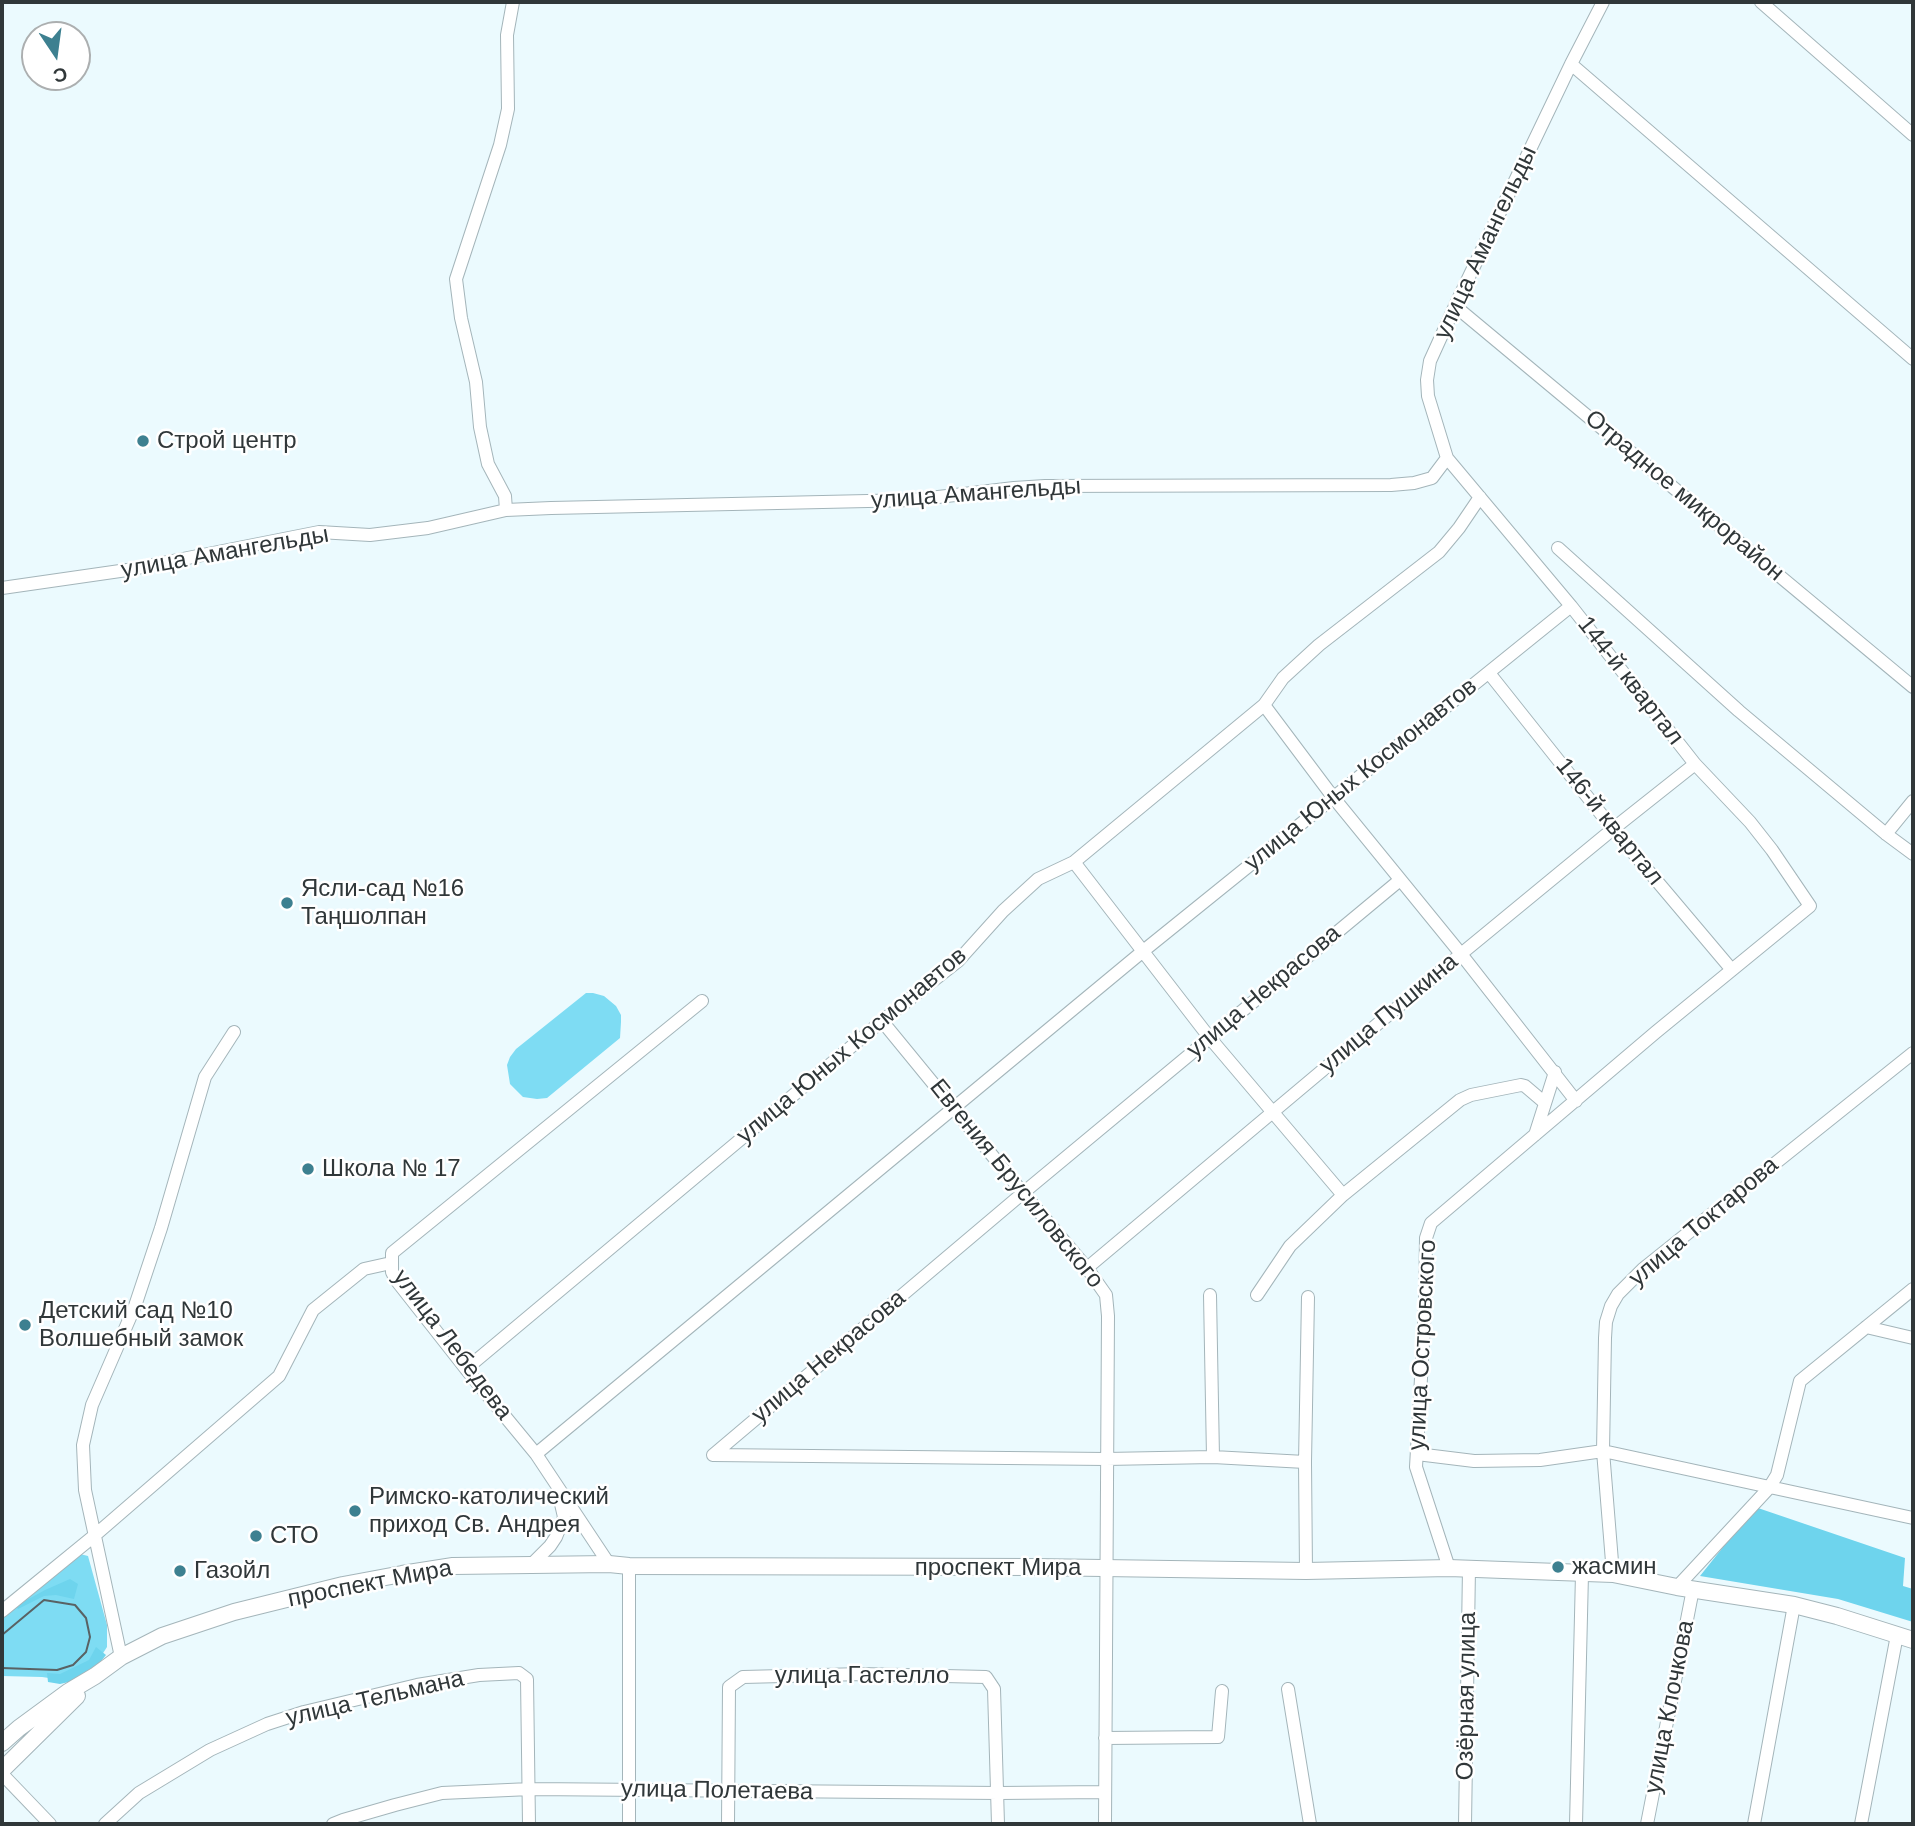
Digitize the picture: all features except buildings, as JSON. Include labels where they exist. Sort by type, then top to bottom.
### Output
[{"type":"main road","name":"проспект Мира","points":[[2,1743],[68,1692],[121,1657],[162,1636],[234,1612],[343,1586],[453,1566],[609,1564],[1306,1571],[1469,1568],[1612,1574],[1794,1605],[1913,1640]]},
{"type":"main road","name":"проспект Мира","points":[[2,1772],[95,1676]]},
{"type":"street","points":[[506,510],[505,496],[488,464],[480,427],[476,382],[461,318],[456,279],[508,109],[507,35],[513,2]]},
{"type":"street","name":"улица Амангельды","points":[[2,587],[127,570],[319,532],[370,535],[428,528],[506,510],[913,500],[1045,486],[1414,484],[1432,478],[1447,458],[1428,396],[1430,361],[1603,2]]},
{"type":"street","points":[[1761,2],[1913,135]]},
{"type":"street","points":[[1571,64],[1913,359]]},
{"type":"street","name":"Отрадное микрорайон","points":[[1455,306],[1913,687]]},
{"type":"street","name":"144-й квартал","points":[[1447,458],[1571,606],[1695,764],[1758,831],[1810,906]]},
{"type":"street","name":"улица Юных Космонавтов","points":[[466,1369],[958,961],[1003,911],[1038,879],[1073,862],[1264,705],[1283,678],[1319,645],[1439,552],[1480,497]]},
{"type":"street","points":[[1558,548],[1739,711],[1913,854]]},
{"type":"street","name":"улица Юных Космонавтов","points":[[537,1454],[1142,952],[1571,606]]},
{"type":"street","name":"146-й квартал","points":[[1489,673],[1613,829],[1732,970]]},
{"type":"street","points":[[1264,705],[1333,797],[1576,1101]]},
{"type":"street","name":"улица Пушкина","points":[[1087,1268],[1461,954],[1695,764]]},
{"type":"street","points":[[1886,834],[1913,801]]},
{"type":"street","points":[[1073,862],[1209,1037],[1343,1195]]},
{"type":"street","name":"улица Некрасова","points":[[1305,1462],[1213,1457],[1106,1459],[713,1455],[1209,1037],[1400,880]]},
{"type":"street","name":"улица Островского","points":[[1449,1568],[1416,1467],[1426,1238],[1431,1223],[1810,906]]},
{"type":"street","name":"улица Лебедева","points":[[609,1564],[537,1454],[396,1280],[392,1272],[392,1253],[702,1001]]},
{"type":"street","name":"Евгения Брусиловского","points":[[883,1021],[1087,1268],[1106,1295],[1105,1824]]},
{"type":"street","points":[[121,1657],[85,1490],[83,1444],[92,1405],[139,1293],[162,1227],[205,1077],[234,1032]]},
{"type":"street","name":"улица Токтарова","points":[[1612,1574],[1603,1451],[1605,1338],[1611,1306],[1618,1294],[1643,1269],[1913,1053]]},
{"type":"street","points":[[1535,1136],[1555,1072]]},
{"type":"street","points":[[1256,1294],[1290,1246],[1343,1195],[1460,1100],[1471,1095],[1521,1085],[1545,1103]]},
{"type":"street","points":[[2,1611],[94,1536],[279,1376],[313,1310],[364,1269],[391,1263]]},
{"type":"street","name":"улица Клочкова","points":[[1647,1824],[1685,1588],[1777,1475],[1800,1381],[1913,1289]]},
{"type":"street","points":[[1210,1295],[1213,1457]]},
{"type":"street","points":[[1306,1571],[1308,1297]]},
{"type":"street","points":[[1866,1327],[1913,1338]]},
{"type":"street","points":[[1417,1454],[1474,1461],[1540,1461],[1603,1451],[1913,1518]]},
{"type":"street","name":"улица Лебедева","points":[[533,1564],[556,1537],[564,1517],[558,1488]]},
{"type":"street","points":[[629,1566],[629,1824]]},
{"type":"street","name":"Озёрная улица","points":[[1465,1824],[1469,1568]]},
{"type":"street","points":[[1576,1824],[1582,1574]]},
{"type":"street","points":[[1754,1824],[1794,1605]]},
{"type":"street","points":[[1861,1824],[1897,1635]]},
{"type":"street","name":"улица Тельмана","points":[[106,1824],[139,1793],[210,1750],[267,1724],[304,1712],[417,1685],[479,1675],[519,1673],[527,1679],[529,1824]]},
{"type":"street","name":"улица Гастелло","points":[[728,1824],[729,1687],[743,1676],[862,1674],[986,1677],[994,1689],[998,1824]]},
{"type":"street","points":[[1288,1689],[1310,1824]]},
{"type":"street","points":[[1105,1738],[1219,1737],[1222,1691]]},
{"type":"street","points":[[2,1772],[50,1824]]},
{"type":"street","name":"улица Полетаева","points":[[333,1824],[442,1793],[530,1789],[1105,1792]]},
{"type":"shaded area","points":[[586,993],[604,996],[616,1006],[621,1015],[620,1038],[547,1098],[523,1097],[510,1084],[507,1065],[510,1057],[516,1049]]},
{"type":"shaded area","points":[[1755,1507],[1905,1558],[1903,1586],[1913,1589],[1913,1622],[1838,1599],[1700,1576]]},
{"type":"shaded area","points":[[76,1553],[88,1556],[107,1625],[107,1647],[96,1664],[63,1680],[2,1676],[2,1619]]},
{"type":"shaded area","points":[[70,1579],[78,1584],[74,1599],[56,1595],[44,1596],[18,1609],[16,1606],[45,1590]]},
{"type":"shaded area","points":[[96,1647],[106,1655],[94,1670],[73,1681],[60,1684],[48,1682],[47,1673],[60,1674],[89,1660]]},
{"type":"tram line","points":[[2,1635],[44,1600],[75,1605],[86,1618],[90,1637],[86,1652],[73,1665],[57,1670],[2,1668]]},
{"type":"place","name":"Строй центр","points":[[143,441]]},
{"type":"place","name":"Ясли-сад №16 Таңшолпан","points":[[287,903]]},
{"type":"place","name":"Школа № 17","points":[[308,1169]]},
{"type":"place","name":"Детский сад №10 Волшебный замок","points":[[25,1325]]},
{"type":"place","name":"Римско-католический приход Св. Андрея","points":[[355,1511]]},
{"type":"place","name":"СТО","points":[[256,1536]]},
{"type":"place","name":"жасмин","points":[[1558,1567]]},
{"type":"place","name":"Газойл","points":[[180,1571]]}]
